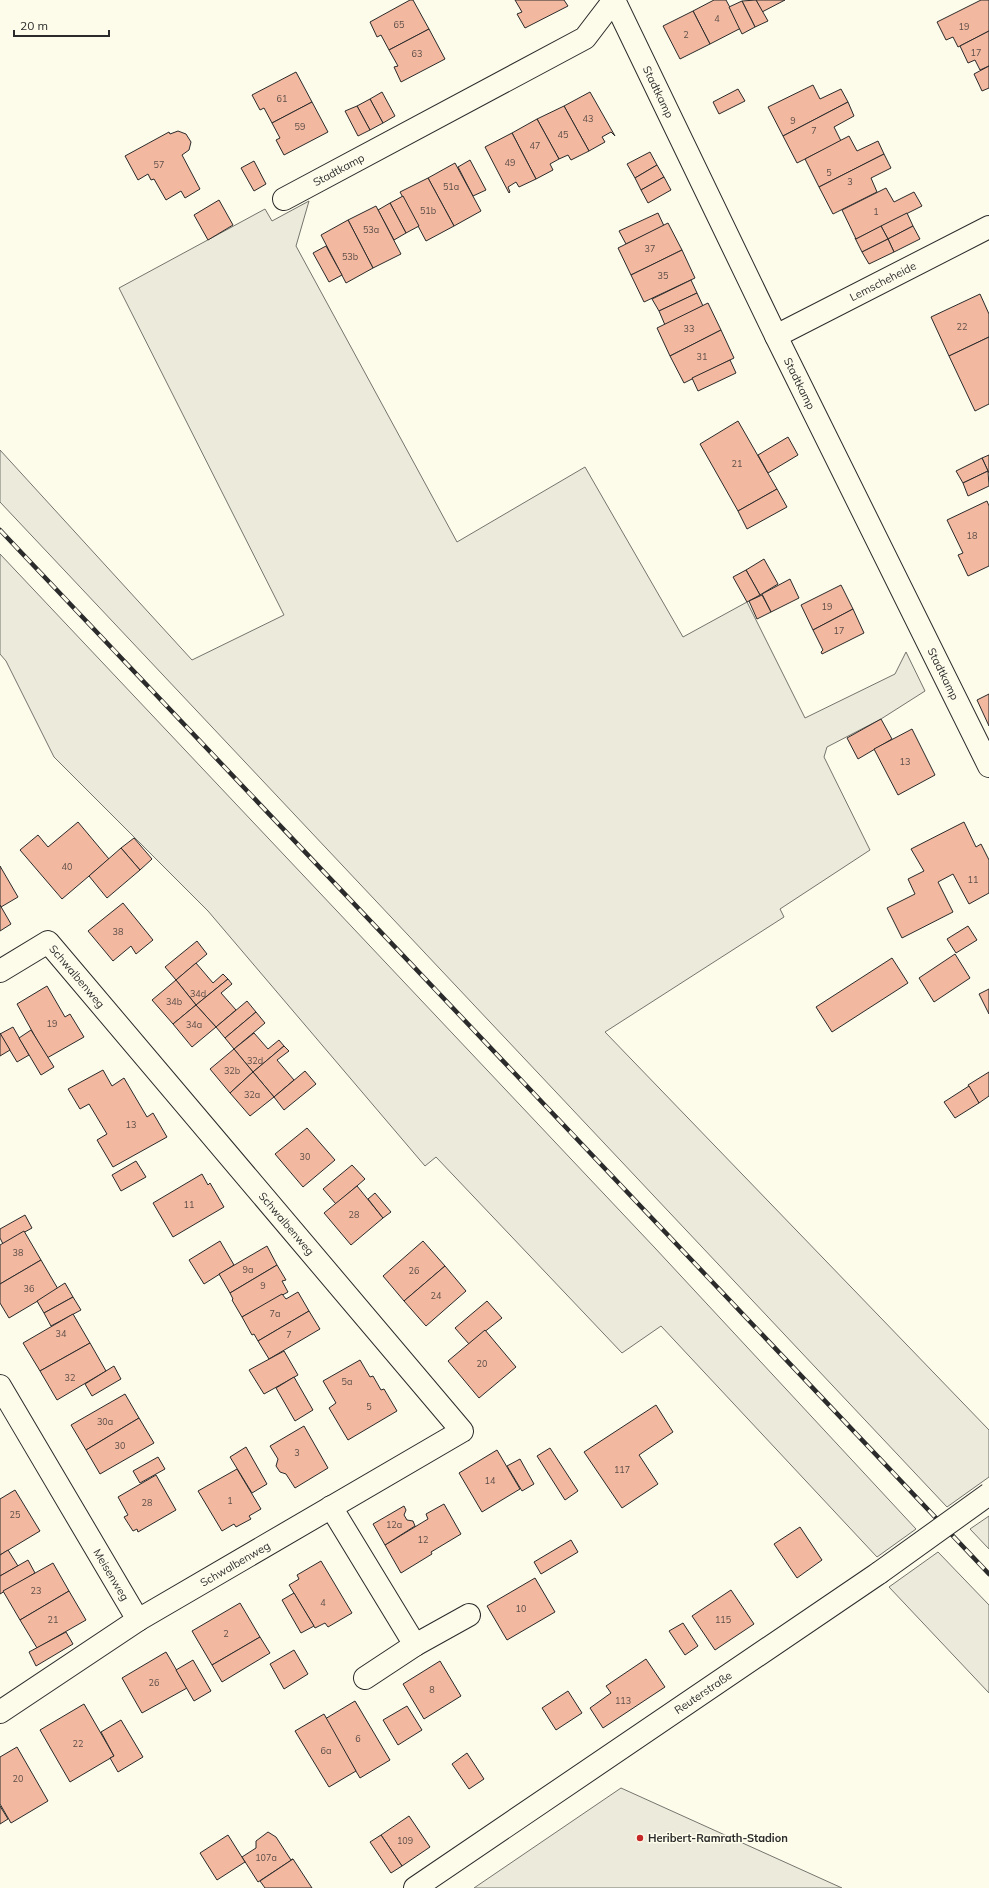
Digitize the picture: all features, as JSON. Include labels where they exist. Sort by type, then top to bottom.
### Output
[{"type":"street","name":"Stadtkamp","points":[[284,199],[585,38],[614,0],[776,336],[989,766]]},
{"type":"street","name":"Lemscheheide","points":[[776,336],[989,227]]},
{"type":"street","name":"Schwalbenweg","points":[[0,971],[48,942],[462,1431],[138,1620]]},
{"type":"street","name":"Meisenweg","points":[[0,1386],[138,1620]]},
{"type":"street","name":"Reuterstraße","points":[[416,1888],[879,1573],[989,1494]]},
{"type":"street","points":[[332,1507],[415,1645]]},
{"type":"street","points":[[365,1678],[415,1645],[469,1615]]},
{"type":"street","points":[[0,1712],[138,1620]]},
{"type":"shaded area","points":[[309,201],[296,246],[457,542],[585,467],[683,637],[747,602],[805,718],[895,674],[906,652],[925,691],[881,719],[827,747],[824,757],[870,850],[780,909],[784,917],[605,1032],[989,1430],[989,1477],[947,1507],[0,502],[0,450],[192,660],[284,615],[119,288],[265,209],[272,221]]},
{"type":"shaded area","points":[[0,554],[655,1248],[916,1529],[877,1557],[661,1326],[622,1353],[436,1157],[425,1166],[208,911],[54,757],[6,661],[0,654]]},
{"type":"shaded area","points":[[989,1516],[989,1549],[970,1529]]},
{"type":"shaded area","points":[[938,1552],[989,1605],[989,1693],[889,1587]]},
{"type":"shaded area","name":"Heribert-Ramrath-Stadion","points":[[621,1788],[842,1888],[474,1888]]},
{"type":"building","points":[[410,0],[413,0],[429,29],[389,50],[381,35],[377,37],[370,22]]},
{"type":"building","points":[[515,0],[564,0],[568,6],[525,28],[517,14],[522,12]]},
{"type":"building","points":[[714,0],[726,0],[741,28],[710,44],[693,11]]},
{"type":"building","points":[[756,0],[785,0],[762,12]]},
{"type":"building","points":[[756,0],[768,21],[755,27],[742,1]]},
{"type":"building","points":[[981,0],[989,0],[989,31],[958,47],[953,37],[946,40],[937,22]]},
{"type":"building","points":[[742,1],[755,27],[742,34],[729,7]]},
{"type":"building","points":[[693,11],[710,44],[680,59],[663,26]]},
{"type":"building","points":[[429,29],[445,59],[401,82],[394,67],[398,66],[389,50]]},
{"type":"building","points":[[989,31],[989,66],[980,70],[975,60],[968,63],[960,46]]},
{"type":"building","points":[[989,66],[989,88],[982,91],[974,74]]},
{"type":"building","points":[[296,72],[312,102],[272,123],[264,108],[260,110],[252,95]]},
{"type":"building","points":[[813,85],[820,99],[841,89],[848,102],[783,136],[768,107]]},
{"type":"building","points":[[738,89],[745,101],[719,114],[713,102]]},
{"type":"building","points":[[382,92],[395,116],[383,123],[370,99]]},
{"type":"building","points":[[590,92],[615,136],[611,132],[602,137],[605,142],[589,151],[564,106]]},
{"type":"building","points":[[370,99],[383,123],[370,130],[357,106]]},
{"type":"building","points":[[312,102],[328,132],[284,155],[276,140],[280,138],[272,123]]},
{"type":"building","points":[[848,102],[854,116],[834,127],[841,141],[797,163],[783,136]]},
{"type":"building","points":[[357,106],[370,130],[358,136],[345,111]]},
{"type":"building","points":[[564,106],[589,151],[571,160],[568,155],[559,159],[537,119]]},
{"type":"building","points":[[537,119],[559,159],[550,164],[553,170],[536,179],[512,133]]},
{"type":"building","points":[[178,131],[186,134],[191,142],[189,150],[182,155],[200,189],[185,198],[181,191],[166,200],[154,179],[151,180],[148,174],[138,180],[125,156],[169,132],[170,134]]},
{"type":"building","points":[[512,133],[536,179],[519,187],[516,182],[508,187],[509,193],[485,147]]},
{"type":"building","points":[[849,136],[857,151],[878,141],[884,154],[819,187],[805,159]]},
{"type":"building","points":[[650,152],[657,165],[635,178],[627,164]]},
{"type":"building","points":[[884,154],[891,168],[871,178],[877,192],[833,214],[819,187]]},
{"type":"building","points":[[470,160],[486,190],[473,196],[458,167]]},
{"type":"building","points":[[254,161],[266,184],[254,191],[241,168]]},
{"type":"building","points":[[455,163],[481,211],[454,226],[428,178]]},
{"type":"building","points":[[657,165],[664,177],[641,190],[635,178]]},
{"type":"building","points":[[664,177],[671,190],[648,203],[641,190]]},
{"type":"building","points":[[428,178],[454,226],[426,241],[400,192]]},
{"type":"building","points":[[886,188],[894,202],[914,192],[922,206],[856,239],[842,210]]},
{"type":"building","points":[[403,196],[419,226],[406,233],[390,203]]},
{"type":"building","points":[[219,200],[233,225],[208,240],[194,215]]},
{"type":"building","points":[[390,203],[406,233],[394,240],[378,210]]},
{"type":"building","points":[[376,206],[401,254],[373,268],[348,220]]},
{"type":"building","points":[[658,213],[664,226],[626,244],[619,231]]},
{"type":"building","points":[[907,213],[913,226],[888,239],[881,226]]},
{"type":"building","points":[[348,220],[373,268],[346,283],[321,235]]},
{"type":"building","points":[[668,223],[682,250],[631,275],[618,248]]},
{"type":"building","points":[[881,226],[888,239],[862,252],[855,238],[856,239]]},
{"type":"building","points":[[913,226],[920,239],[894,252],[888,239]]},
{"type":"building","points":[[888,239],[894,252],[869,264],[862,252]]},
{"type":"building","points":[[326,246],[342,275],[329,282],[313,253]]},
{"type":"building","points":[[682,250],[695,278],[644,302],[631,275]]},
{"type":"building","points":[[691,280],[697,293],[659,311],[652,299]]},
{"type":"building","points":[[697,293],[703,306],[665,325],[659,311]]},
{"type":"building","points":[[980,294],[989,314],[989,337],[949,356],[931,317]]},
{"type":"building","points":[[708,303],[721,330],[670,356],[657,328]]},
{"type":"building","points":[[721,330],[734,358],[684,383],[670,356]]},
{"type":"building","points":[[989,337],[989,404],[975,411],[949,356]]},
{"type":"building","points":[[730,360],[736,373],[698,391],[692,378]]},
{"type":"building","points":[[738,421],[777,489],[738,511],[700,444]]},
{"type":"building","points":[[788,437],[798,455],[768,473],[758,455]]},
{"type":"building","points":[[989,455],[989,473],[982,458]]},
{"type":"building","points":[[982,458],[988,471],[963,483],[956,471]]},
{"type":"building","points":[[988,471],[989,486],[968,496],[963,483]]},
{"type":"building","points":[[777,489],[787,507],[747,529],[738,511]]},
{"type":"building","points":[[987,501],[989,506],[989,566],[968,576],[958,555],[963,553],[947,520]]},
{"type":"building","points":[[764,559],[778,584],[760,595],[746,570]]},
{"type":"building","points":[[746,570],[760,595],[747,602],[733,577]]},
{"type":"building","points":[[790,579],[799,598],[771,612],[762,594]]},
{"type":"building","points":[[841,585],[853,609],[813,630],[801,605]]},
{"type":"building","points":[[762,595],[771,612],[757,619],[749,601]]},
{"type":"building","points":[[853,609],[864,633],[822,654],[821,652],[823,650],[813,630]]},
{"type":"building","points":[[989,694],[989,726],[977,700]]},
{"type":"building","points":[[881,719],[892,739],[858,759],[847,738]]},
{"type":"building","points":[[912,729],[935,775],[898,795],[874,749]]},
{"type":"building","points":[[78,822],[109,859],[62,899],[20,850],[38,835],[48,847]]},
{"type":"building","points":[[964,822],[976,847],[981,844],[989,860],[989,893],[969,904],[953,874],[938,882],[953,912],[902,938],[887,908],[915,894],[908,879],[924,871],[911,849]]},
{"type":"building","points":[[134,838],[152,859],[140,870],[121,848]]},
{"type":"building","points":[[121,848],[140,870],[107,898],[89,876]]},
{"type":"building","points":[[0,866],[18,897],[1,907],[0,905]]},
{"type":"building","points":[[123,903],[153,940],[136,954],[131,946],[113,961],[88,931]]},
{"type":"building","points":[[0,905],[11,924],[0,931]]},
{"type":"building","points":[[968,926],[977,940],[956,953],[947,939]]},
{"type":"building","points":[[197,941],[207,954],[176,980],[165,967]]},
{"type":"building","points":[[955,954],[970,978],[934,1002],[919,978]]},
{"type":"building","points":[[892,958],[908,983],[832,1032],[816,1007]]},
{"type":"building","points":[[196,963],[213,983],[223,974],[228,979],[196,1005],[176,980]]},
{"type":"building","points":[[228,979],[232,984],[221,993],[236,1010],[216,1027],[196,1005]]},
{"type":"building","points":[[176,980],[196,1005],[173,1024],[152,1000]]},
{"type":"building","points":[[47,986],[65,1017],[70,1014],[84,1037],[47,1058],[17,1004]]},
{"type":"building","points":[[989,989],[989,1014],[979,994]]},
{"type":"building","points":[[247,1001],[256,1012],[225,1038],[216,1027]]},
{"type":"building","points":[[196,1005],[216,1027],[192,1047],[173,1024]]},
{"type":"building","points":[[256,1012],[265,1023],[234,1049],[225,1038]]},
{"type":"building","points":[[13,1027],[29,1055],[17,1062],[0,1034]]},
{"type":"building","points":[[31,1030],[54,1067],[41,1075],[19,1038]]},
{"type":"building","points":[[0,1033],[10,1050],[0,1056]]},
{"type":"building","points":[[254,1033],[268,1049],[279,1040],[284,1046],[253,1072],[234,1049]]},
{"type":"building","points":[[284,1046],[289,1051],[277,1060],[294,1080],[274,1097],[253,1072]]},
{"type":"building","points":[[234,1049],[253,1072],[230,1093],[210,1069]]},
{"type":"building","points":[[103,1070],[112,1086],[124,1078],[147,1117],[153,1113],[167,1137],[113,1167],[97,1140],[107,1134],[89,1104],[80,1109],[68,1089]]},
{"type":"building","points":[[305,1071],[316,1084],[284,1110],[274,1097]]},
{"type":"building","points":[[253,1072],[274,1097],[250,1116],[230,1093]]},
{"type":"building","points":[[989,1072],[989,1096],[979,1103],[968,1085]]},
{"type":"building","points":[[969,1086],[979,1103],[955,1118],[944,1102]]},
{"type":"building","points":[[307,1128],[335,1160],[303,1187],[275,1154]]},
{"type":"building","points":[[136,1161],[146,1177],[121,1191],[112,1175]]},
{"type":"building","points":[[352,1165],[365,1179],[336,1204],[323,1189]]},
{"type":"building","points":[[202,1174],[208,1185],[210,1183],[224,1207],[173,1237],[153,1203]]},
{"type":"building","points":[[357,1186],[383,1218],[351,1245],[324,1213]]},
{"type":"building","points":[[375,1193],[391,1212],[383,1218],[368,1199]]},
{"type":"building","points":[[25,1215],[32,1228],[3,1244],[0,1238],[0,1229]]},
{"type":"building","points":[[24,1231],[41,1260],[0,1284],[0,1245]]},
{"type":"building","points":[[220,1241],[234,1265],[204,1284],[189,1260]]},
{"type":"building","points":[[423,1241],[445,1266],[404,1301],[383,1276]]},
{"type":"building","points":[[267,1246],[277,1265],[230,1293],[219,1274]]},
{"type":"building","points":[[41,1260],[58,1289],[9,1318],[0,1303],[0,1284]]},
{"type":"building","points":[[277,1265],[286,1280],[282,1281],[288,1292],[242,1317],[232,1300],[233,1299],[230,1293]]},
{"type":"building","points":[[445,1266],[466,1291],[426,1326],[404,1301]]},
{"type":"building","points":[[65,1283],[73,1297],[44,1313],[37,1301]]},
{"type":"building","points":[[298,1292],[309,1311],[258,1341],[254,1334],[252,1335],[242,1317],[282,1294],[286,1299]]},
{"type":"building","points":[[73,1297],[81,1310],[51,1326],[44,1313]]},
{"type":"building","points":[[487,1301],[502,1318],[469,1344],[455,1328]]},
{"type":"building","points":[[309,1311],[320,1329],[269,1359],[258,1341]]},
{"type":"building","points":[[73,1314],[90,1343],[40,1371],[23,1343]]},
{"type":"building","points":[[485,1330],[516,1367],[479,1398],[448,1361]]},
{"type":"building","points":[[90,1343],[106,1371],[57,1400],[40,1371]]},
{"type":"building","points":[[284,1351],[298,1375],[264,1394],[249,1370]]},
{"type":"building","points":[[360,1360],[370,1377],[373,1376],[381,1390],[384,1389],[397,1411],[348,1440],[329,1408],[336,1403],[323,1381]]},
{"type":"building","points":[[114,1366],[121,1379],[92,1396],[85,1384]]},
{"type":"building","points":[[294,1377],[313,1410],[295,1421],[276,1388]]},
{"type":"building","points":[[125,1394],[139,1418],[86,1450],[71,1425]]},
{"type":"building","points":[[656,1405],[673,1432],[639,1455],[658,1484],[622,1508],[584,1452]]},
{"type":"building","points":[[139,1418],[154,1443],[100,1474],[86,1450]]},
{"type":"building","points":[[304,1426],[328,1468],[295,1488],[286,1474],[280,1472],[276,1466],[278,1459],[270,1446]]},
{"type":"building","points":[[246,1447],[267,1484],[252,1493],[230,1457]]},
{"type":"building","points":[[550,1448],[578,1491],[565,1500],[537,1456]]},
{"type":"building","points":[[497,1450],[520,1489],[482,1512],[459,1473]]},
{"type":"building","points":[[158,1457],[165,1469],[140,1483],[133,1471]]},
{"type":"building","points":[[520,1459],[534,1484],[522,1491],[507,1466]]},
{"type":"building","points":[[237,1469],[261,1509],[249,1516],[251,1519],[236,1527],[234,1524],[222,1531],[198,1491]]},
{"type":"building","points":[[156,1475],[176,1510],[138,1532],[137,1529],[133,1531],[124,1517],[128,1515],[118,1497]]},
{"type":"building","points":[[15,1490],[40,1531],[0,1555],[0,1499]]},
{"type":"building","points":[[444,1504],[461,1534],[431,1552],[432,1554],[401,1573],[385,1545],[428,1519],[426,1514]]},
{"type":"building","points":[[404,1506],[406,1510],[404,1515],[407,1520],[413,1521],[415,1526],[385,1545],[373,1524]]},
{"type":"building","points":[[800,1527],[822,1560],[797,1578],[774,1544]]},
{"type":"building","points":[[571,1540],[578,1552],[541,1574],[534,1562]]},
{"type":"building","points":[[8,1550],[18,1566],[0,1576],[0,1555]]},
{"type":"building","points":[[28,1560],[35,1573],[0,1594],[0,1576]]},
{"type":"building","points":[[321,1561],[352,1613],[328,1627],[325,1623],[315,1628],[289,1585],[299,1579],[297,1575]]},
{"type":"building","points":[[53,1563],[69,1591],[20,1620],[3,1591]]},
{"type":"building","points":[[535,1578],[555,1612],[507,1640],[487,1606]]},
{"type":"building","points":[[731,1590],[754,1624],[715,1650],[692,1616]]},
{"type":"building","points":[[69,1591],[86,1620],[37,1648],[20,1620]]},
{"type":"building","points":[[294,1593],[314,1626],[301,1633],[282,1600]]},
{"type":"building","points":[[240,1603],[260,1637],[212,1665],[192,1631]]},
{"type":"building","points":[[683,1623],[698,1646],[685,1655],[669,1631]]},
{"type":"building","points":[[66,1632],[73,1644],[36,1666],[29,1652]]},
{"type":"building","points":[[260,1637],[270,1653],[222,1682],[212,1665]]},
{"type":"building","points":[[294,1650],[308,1674],[284,1689],[270,1664]]},
{"type":"building","points":[[166,1652],[187,1688],[142,1713],[122,1678]]},
{"type":"building","points":[[646,1659],[665,1687],[603,1728],[590,1708],[611,1693],[606,1686]]},
{"type":"building","points":[[193,1660],[211,1691],[194,1701],[176,1670]]},
{"type":"building","points":[[440,1661],[461,1696],[424,1719],[403,1684]]},
{"type":"building","points":[[568,1691],[582,1713],[556,1730],[542,1708]]},
{"type":"building","points":[[355,1701],[390,1760],[360,1778],[325,1719]]},
{"type":"building","points":[[84,1704],[114,1756],[70,1782],[40,1730]]},
{"type":"building","points":[[407,1706],[422,1730],[398,1745],[383,1720]]},
{"type":"building","points":[[324,1714],[356,1771],[329,1787],[295,1731]]},
{"type":"building","points":[[121,1720],[143,1757],[118,1772],[110,1758],[114,1756],[101,1732]]},
{"type":"building","points":[[17,1747],[48,1801],[11,1823],[0,1804],[0,1757]]},
{"type":"building","points":[[467,1753],[484,1779],[469,1789],[452,1764]]},
{"type":"building","points":[[0,1806],[8,1819],[0,1824]]},
{"type":"building","points":[[409,1816],[430,1847],[402,1866],[381,1835]]},
{"type":"building","points":[[268,1832],[276,1837],[291,1860],[293,1859],[258,1882],[242,1857],[256,1848],[256,1841]]},
{"type":"building","points":[[228,1835],[245,1862],[217,1880],[200,1853]]},
{"type":"building","points":[[381,1835],[402,1866],[391,1873],[370,1842]]},
{"type":"building","points":[[293,1859],[312,1888],[265,1888],[260,1881]]},
{"type":"railway","points":[[0,530],[989,1574]]},
{"type":"place","name":"Heribert-Ramrath-Stadion","points":[[640,1838]]}]
